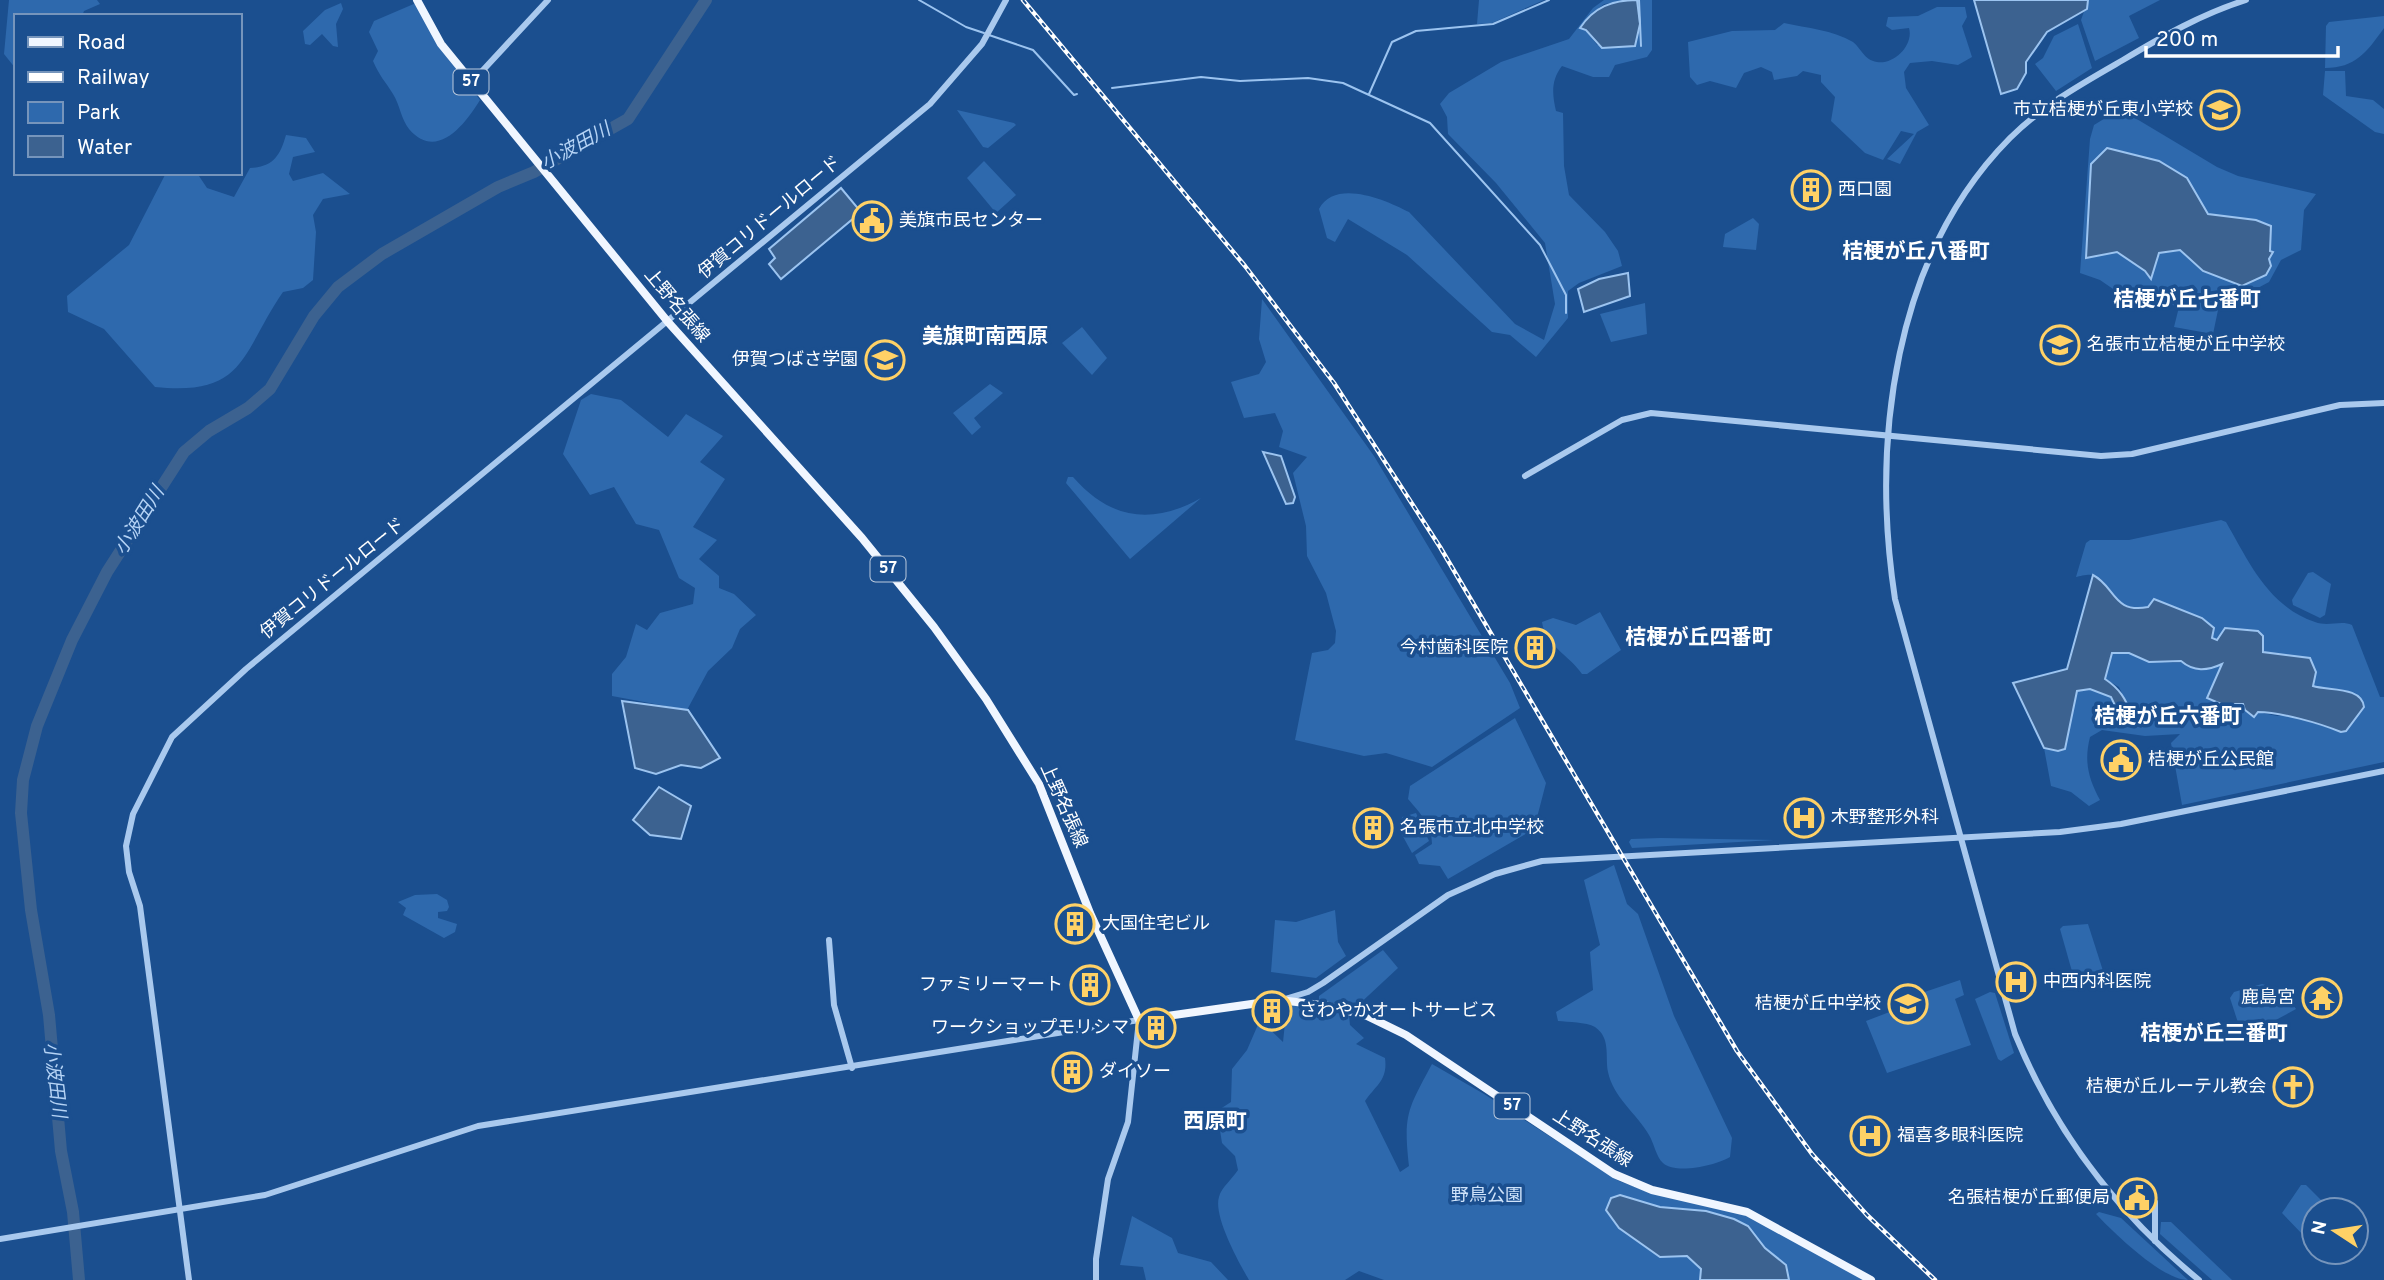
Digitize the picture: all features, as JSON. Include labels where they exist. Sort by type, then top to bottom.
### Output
[{"type":"main road","name":"上野名張線","points":[[416,0],[441,44],[471,82],[668,322],[862,538],[934,627],[986,699],[1039,784],[1090,913],[1139,1020],[1280,1000],[1329,1006],[1388,1026],[1614,1174],[1652,1190],[1747,1212],[1871,1280]]},
{"type":"street","points":[[471,82],[548,0]]},
{"type":"street","name":"伊賀コリドールロード","points":[[189,1280],[140,906],[129,872],[126,846],[133,814],[164,749],[180,729],[246,669],[930,104],[988,35],[1006,0]]},
{"type":"street","points":[[2199,1280],[2155,1241],[2093,1174],[2033,1075],[2006,1010],[1895,599],[1886,525],[1887,436],[1893,387],[1915,303],[1943,233],[1981,172],[2010,138],[2069,91],[2165,35],[2203,16],[2246,0]]},
{"type":"street","points":[[1525,476],[1622,420],[1651,413],[2112,456],[2340,405],[2384,403]]},
{"type":"street","points":[[1280,1000],[1308,992],[1421,913],[1473,882],[1542,861],[2060,832],[2121,824],[2384,771]]},
{"type":"street","points":[[829,940],[834,1005],[852,1068]]},
{"type":"street","points":[[0,1240],[265,1195],[478,1126],[1139,1020],[1128,1122],[1108,1179],[1096,1259],[1096,1280]]},
{"type":"street","points":[[2155,1202],[2155,1241]]},
{"type":"green space","points":[[9,0],[97,0],[100,4],[83,14],[14,14],[14,66],[4,54]]},
{"type":"green space","points":[[1479,0],[1544,0],[1492,23],[1477,24]]},
{"type":"green space","points":[[1604,0],[1630,0],[1604,4],[1586,19],[1586,30],[1597,45],[1635,46],[1640,24],[1637,0],[1652,0],[1652,50],[1647,57],[1615,65],[1609,77],[1593,77],[1562,66],[1554,82],[1553,93],[1556,111],[1563,113],[1564,166],[1569,195],[1605,232],[1618,251],[1622,266],[1579,283],[1568,291],[1568,318],[1536,357],[1510,335],[1492,332],[1407,255],[1348,219],[1335,242],[1327,238],[1319,209],[1327,200],[1337,195],[1361,194],[1399,207],[1409,212],[1515,324],[1544,340],[1555,304],[1545,243],[1496,183],[1448,134],[1447,117],[1440,104],[1449,93],[1501,62],[1569,39],[1593,8]]},
{"type":"green space","points":[[2088,0],[2160,0],[2129,16],[2139,38],[2095,61],[2081,20]]},
{"type":"green space","points":[[341,3],[343,9],[336,24],[338,47],[333,46],[322,34],[310,45],[305,44],[303,31],[325,10]]},
{"type":"green space","points":[[416,3],[446,55],[480,100],[467,119],[450,136],[430,142],[420,138],[404,121],[395,98],[373,61],[378,51],[369,32],[374,21]]},
{"type":"green space","points":[[1937,7],[1965,7],[1967,17],[1962,26],[1972,57],[1958,65],[1932,61],[1910,63],[1904,72],[1906,88],[1929,125],[1917,132],[1900,164],[1887,159],[1914,134],[1901,131],[1883,160],[1865,153],[1831,121],[1835,97],[1821,82],[1821,75],[1803,71],[1797,76],[1774,80],[1772,72],[1761,67],[1744,73],[1736,88],[1710,81],[1697,85],[1690,77],[1688,42],[1732,31],[1775,30],[1784,23],[1837,35],[1853,42],[1873,61],[1883,62],[1901,53],[1910,34],[1909,28],[1892,30],[1886,26],[1888,17],[1918,16]]},
{"type":"green space","points":[[2384,16],[2384,28],[2359,57],[2344,65],[2325,68],[2326,26],[2329,22]]},
{"type":"green space","points":[[2078,24],[2092,68],[2056,91],[2035,64],[2043,58],[2054,36]]},
{"type":"green space","points":[[2325,71],[2345,71],[2346,96],[2373,100],[2384,109],[2384,134],[2375,132],[2323,95]]},
{"type":"green space","points":[[2120,109],[2217,167],[2238,176],[2316,194],[2304,210],[2301,250],[2281,260],[2269,282],[2241,297],[2222,291],[2213,334],[2174,327],[2179,307],[2155,300],[2146,303],[2129,300],[2100,280],[2080,273],[2090,139],[2094,125]]},
{"type":"green space","points":[[957,110],[1016,125],[988,148],[983,147]]},
{"type":"green space","points":[[286,135],[306,138],[315,152],[293,157],[289,174],[293,181],[323,173],[350,194],[323,199],[313,215],[316,232],[313,280],[303,288],[283,292],[248,352],[224,378],[207,385],[185,388],[155,387],[104,329],[68,312],[67,296],[129,245],[165,175],[198,175],[207,188],[234,197],[250,168],[270,163],[281,149]]},
{"type":"green space","points":[[984,161],[1016,195],[996,213],[967,178]]},
{"type":"green space","points":[[1753,218],[1759,224],[1756,250],[1723,247],[1725,234]]},
{"type":"green space","points":[[1262,299],[1374,456],[1510,683],[1520,708],[1432,767],[1386,753],[1364,756],[1295,740],[1312,653],[1328,650],[1335,643],[1336,631],[1326,593],[1307,556],[1306,526],[1293,473],[1307,457],[1279,447],[1283,431],[1275,413],[1244,418],[1231,382],[1259,374],[1266,362],[1259,339]]},
{"type":"green space","points":[[1645,303],[1647,334],[1611,342],[1600,314]]},
{"type":"green space","points":[[1082,327],[1107,358],[1092,375],[1062,343]]},
{"type":"green space","points":[[990,384],[1003,393],[974,418],[981,427],[972,435],[953,413]]},
{"type":"green space","points":[[591,394],[621,400],[668,437],[686,414],[723,436],[700,462],[725,479],[693,527],[717,540],[699,559],[719,576],[719,588],[734,594],[756,615],[740,629],[732,648],[708,671],[687,710],[612,696],[612,674],[626,657],[636,624],[647,630],[660,613],[693,604],[695,588],[679,578],[659,530],[636,524],[614,487],[590,495],[563,454],[581,400]]},
{"type":"green space","points":[[1068,477],[1073,477],[1102,502],[1132,514],[1165,512],[1201,498],[1130,559],[1066,483]]},
{"type":"green space","points":[[2221,520],[2226,522],[2262,581],[2284,605],[2315,622],[2352,625],[2380,697],[2384,697],[2384,762],[2182,805],[2171,743],[2180,734],[2145,736],[2102,730],[2090,737],[2087,754],[2090,777],[2100,800],[2089,806],[2071,792],[2051,786],[2044,748],[2058,751],[2065,748],[2077,691],[2090,689],[2111,697],[2121,718],[2129,720],[2132,714],[2119,687],[2105,679],[2112,653],[2129,653],[2149,662],[2223,664],[2221,704],[2243,704],[2258,712],[2288,715],[2341,732],[2364,707],[2342,691],[2313,686],[2310,658],[2263,652],[2263,636],[2217,640],[2212,638],[2213,628],[2201,618],[2154,599],[2148,607],[2125,606],[2099,578],[2091,575],[2076,577],[2086,543],[2090,540],[2129,540]]},
{"type":"green space","points":[[2313,572],[2331,584],[2325,615],[2320,618],[2293,605],[2292,600],[2308,573]]},
{"type":"green space","points":[[1600,612],[1621,650],[1587,674],[1582,674],[1553,644],[1542,622],[1553,618],[1576,625]]},
{"type":"green space","points":[[1515,718],[1546,783],[1534,829],[1448,879],[1440,866],[1419,864],[1415,855],[1432,844],[1430,831],[1408,799],[1410,786]]},
{"type":"green space","points":[[1416,813],[1429,841],[1412,853],[1400,831],[1402,817]]},
{"type":"green space","points":[[1631,839],[1774,840],[1632,848],[1629,842]]},
{"type":"green space","points":[[1614,865],[1627,904],[1638,914],[1674,1016],[1732,1138],[1730,1157],[1716,1163],[1677,1168],[1663,1163],[1644,1127],[1611,1081],[1605,1042],[1600,1031],[1587,1024],[1558,1021],[1556,1012],[1593,990],[1590,952],[1600,945],[1584,880]]},
{"type":"green space","points":[[437,894],[447,900],[449,907],[447,911],[438,912],[438,918],[457,924],[455,932],[444,938],[403,915],[406,908],[398,902],[415,895]]},
{"type":"green space","points":[[1335,910],[1338,942],[1346,956],[1316,978],[1271,972],[1275,920],[1296,922]]},
{"type":"green space","points":[[2088,924],[2104,974],[2102,978],[2080,985],[2075,982],[2060,929],[2063,926]]},
{"type":"green space","points":[[1383,950],[1398,968],[1355,1008],[1319,1000],[1319,996]]},
{"type":"green space","points":[[1960,980],[1964,995],[1955,999],[1971,1045],[1887,1073],[1866,1021],[1900,1008],[1898,1001]]},
{"type":"green space","points":[[2262,984],[2281,989],[2296,1009],[2243,1038],[2230,998],[2234,992]]},
{"type":"green space","points":[[1990,992],[1995,993],[2014,1053],[2001,1061],[1975,999]]},
{"type":"green space","name":"野鳥公園","points":[[1287,1004],[1349,1015],[1350,1025],[1364,1038],[1356,1044],[1385,1058],[1383,1077],[1365,1101],[1400,1172],[1409,1166],[1409,1112],[1432,1064],[1484,1094],[1619,1181],[1651,1193],[1717,1206],[1754,1218],[1865,1280],[1384,1280],[1359,1271],[1345,1280],[1249,1280],[1228,1239],[1220,1216],[1220,1194],[1238,1170],[1235,1156],[1222,1143],[1217,1111],[1231,1102],[1232,1069],[1247,1050],[1260,1020],[1283,1042]]},
{"type":"green space","points":[[2301,1185],[2306,1185],[2317,1196],[2300,1196],[2300,1232],[2282,1213]]},
{"type":"green space","points":[[2099,1212],[2121,1218],[2188,1280],[2177,1278],[2152,1264],[2114,1232],[2096,1214]]},
{"type":"green space","points":[[1132,1216],[1172,1238],[1178,1253],[1211,1262],[1228,1280],[1146,1280],[1143,1267],[1120,1265]]},
{"type":"green space","points":[[2161,1222],[2171,1222],[2232,1280],[2212,1280],[2160,1234]]},
{"type":"water","points":[[1637,0],[1640,24],[1635,46],[1602,48],[1586,30],[1580,28],[1591,15],[1604,6]]},
{"type":"water","points":[[1974,0],[2088,0],[2087,9],[2047,32],[2026,62],[2026,73],[2017,89],[2001,94]]},
{"type":"water","points":[[2107,148],[2159,161],[2187,178],[2208,214],[2256,220],[2271,226],[2270,251],[2273,252],[2269,259],[2271,266],[2266,275],[2242,286],[2203,271],[2180,250],[2159,253],[2151,279],[2145,271],[2117,252],[2086,258],[2091,164]]},
{"type":"water","points":[[841,188],[861,212],[781,279],[769,264],[775,258],[769,249]]},
{"type":"water","points":[[1628,273],[1630,296],[1584,312],[1578,289],[1599,279]]},
{"type":"water","points":[[1263,452],[1281,456],[1295,497],[1293,503],[1286,504]]},
{"type":"water","points":[[2093,575],[2121,603],[2128,606],[2148,607],[2154,599],[2202,618],[2214,628],[2212,638],[2217,640],[2225,628],[2258,631],[2263,636],[2263,652],[2310,658],[2316,672],[2313,686],[2351,692],[2362,700],[2364,707],[2346,731],[2341,732],[2277,714],[2258,712],[2254,717],[2245,710],[2243,704],[2221,704],[2207,698],[2222,664],[2201,669],[2181,661],[2149,662],[2129,653],[2112,653],[2105,679],[2115,686],[2124,699],[2132,715],[2129,721],[2121,718],[2111,697],[2090,689],[2077,691],[2065,749],[2058,751],[2044,748],[2013,683],[2067,669]]},
{"type":"water","points":[[622,701],[688,710],[720,758],[701,768],[681,765],[656,774],[635,768]]},
{"type":"water","points":[[659,787],[691,806],[681,839],[650,835],[633,820]]},
{"type":"water","points":[[1620,1195],[1660,1207],[1706,1211],[1748,1226],[1765,1248],[1786,1265],[1789,1280],[1700,1280],[1701,1269],[1687,1256],[1660,1257],[1619,1228],[1606,1210],[1611,1198]]},
{"type":"waterway","name":"小波田川","points":[[79,1280],[73,1212],[61,1151],[49,1015],[31,910],[21,813],[23,780],[37,726],[72,640],[107,572],[184,452],[209,431],[248,408],[270,389],[314,316],[338,287],[382,254],[498,187],[534,172],[628,119],[706,0]]},
{"type":"waterway","points":[[919,0],[966,27],[984,33]]},
{"type":"waterway","points":[[1369,94],[1392,42],[1416,31],[1493,24],[1549,0]]},
{"type":"waterway","points":[[1639,0],[1641,46]]},
{"type":"waterway","points":[[989,35],[1033,50],[1074,95],[1077,94]]},
{"type":"waterway","points":[[1112,88],[1201,77],[1240,81],[1308,78],[1343,83],[1430,123],[1540,245],[1566,295],[1566,313]]},
{"type":"railway","points":[[1023,0],[1245,266],[1334,383],[1440,547],[1737,1051],[1812,1154],[1867,1215],[1935,1280]]},
{"type":"place","name":"市立桔梗が丘東小学校","points":[[2220,110]]},
{"type":"place","name":"西口園","points":[[1811,190]]},
{"type":"place","name":"美旗市民センター","points":[[872,221]]},
{"type":"place","name":"名張市立桔梗が丘中学校","points":[[2060,345]]},
{"type":"place","name":"伊賀つばさ学園","points":[[885,360]]},
{"type":"place","name":"今村歯科医院","points":[[1535,648]]},
{"type":"place","name":"桔梗が丘公民館","points":[[2121,760]]},
{"type":"place","name":"木野整形外科","points":[[1804,818]]},
{"type":"place","name":"名張市立北中学校","points":[[1373,828]]},
{"type":"place","name":"大国住宅ビル","points":[[1075,924]]},
{"type":"place","name":"中西内科医院","points":[[2016,982]]},
{"type":"place","name":"ファミリーマート","points":[[1090,985]]},
{"type":"place","name":"鹿島宮","points":[[2322,998]]},
{"type":"place","name":"桔梗が丘中学校","points":[[1908,1004]]},
{"type":"place","name":"さわやかオートサービス","points":[[1272,1011]]},
{"type":"place","name":"ワークショップモリシマ","points":[[1156,1028]]},
{"type":"place","name":"ダイソー","points":[[1072,1072]]},
{"type":"place","name":"桔梗が丘ルーテル教会","points":[[2293,1087]]},
{"type":"place","name":"福喜多眼科医院","points":[[1870,1136]]},
{"type":"place","name":"名張桔梗が丘郵便局","points":[[2137,1198]]},
{"type":"district","name":"桔梗が丘八番町","points":[[1916,252]]},
{"type":"district","name":"桔梗が丘七番町","points":[[2187,300]]},
{"type":"district","name":"美旗町南西原","points":[[985,337]]},
{"type":"district","name":"桔梗が丘四番町","points":[[1699,638]]},
{"type":"district","name":"桔梗が丘六番町","points":[[2168,717]]},
{"type":"district","name":"桔梗が丘三番町","points":[[2214,1034]]},
{"type":"district","name":"西原町","points":[[1215,1122]]}]
